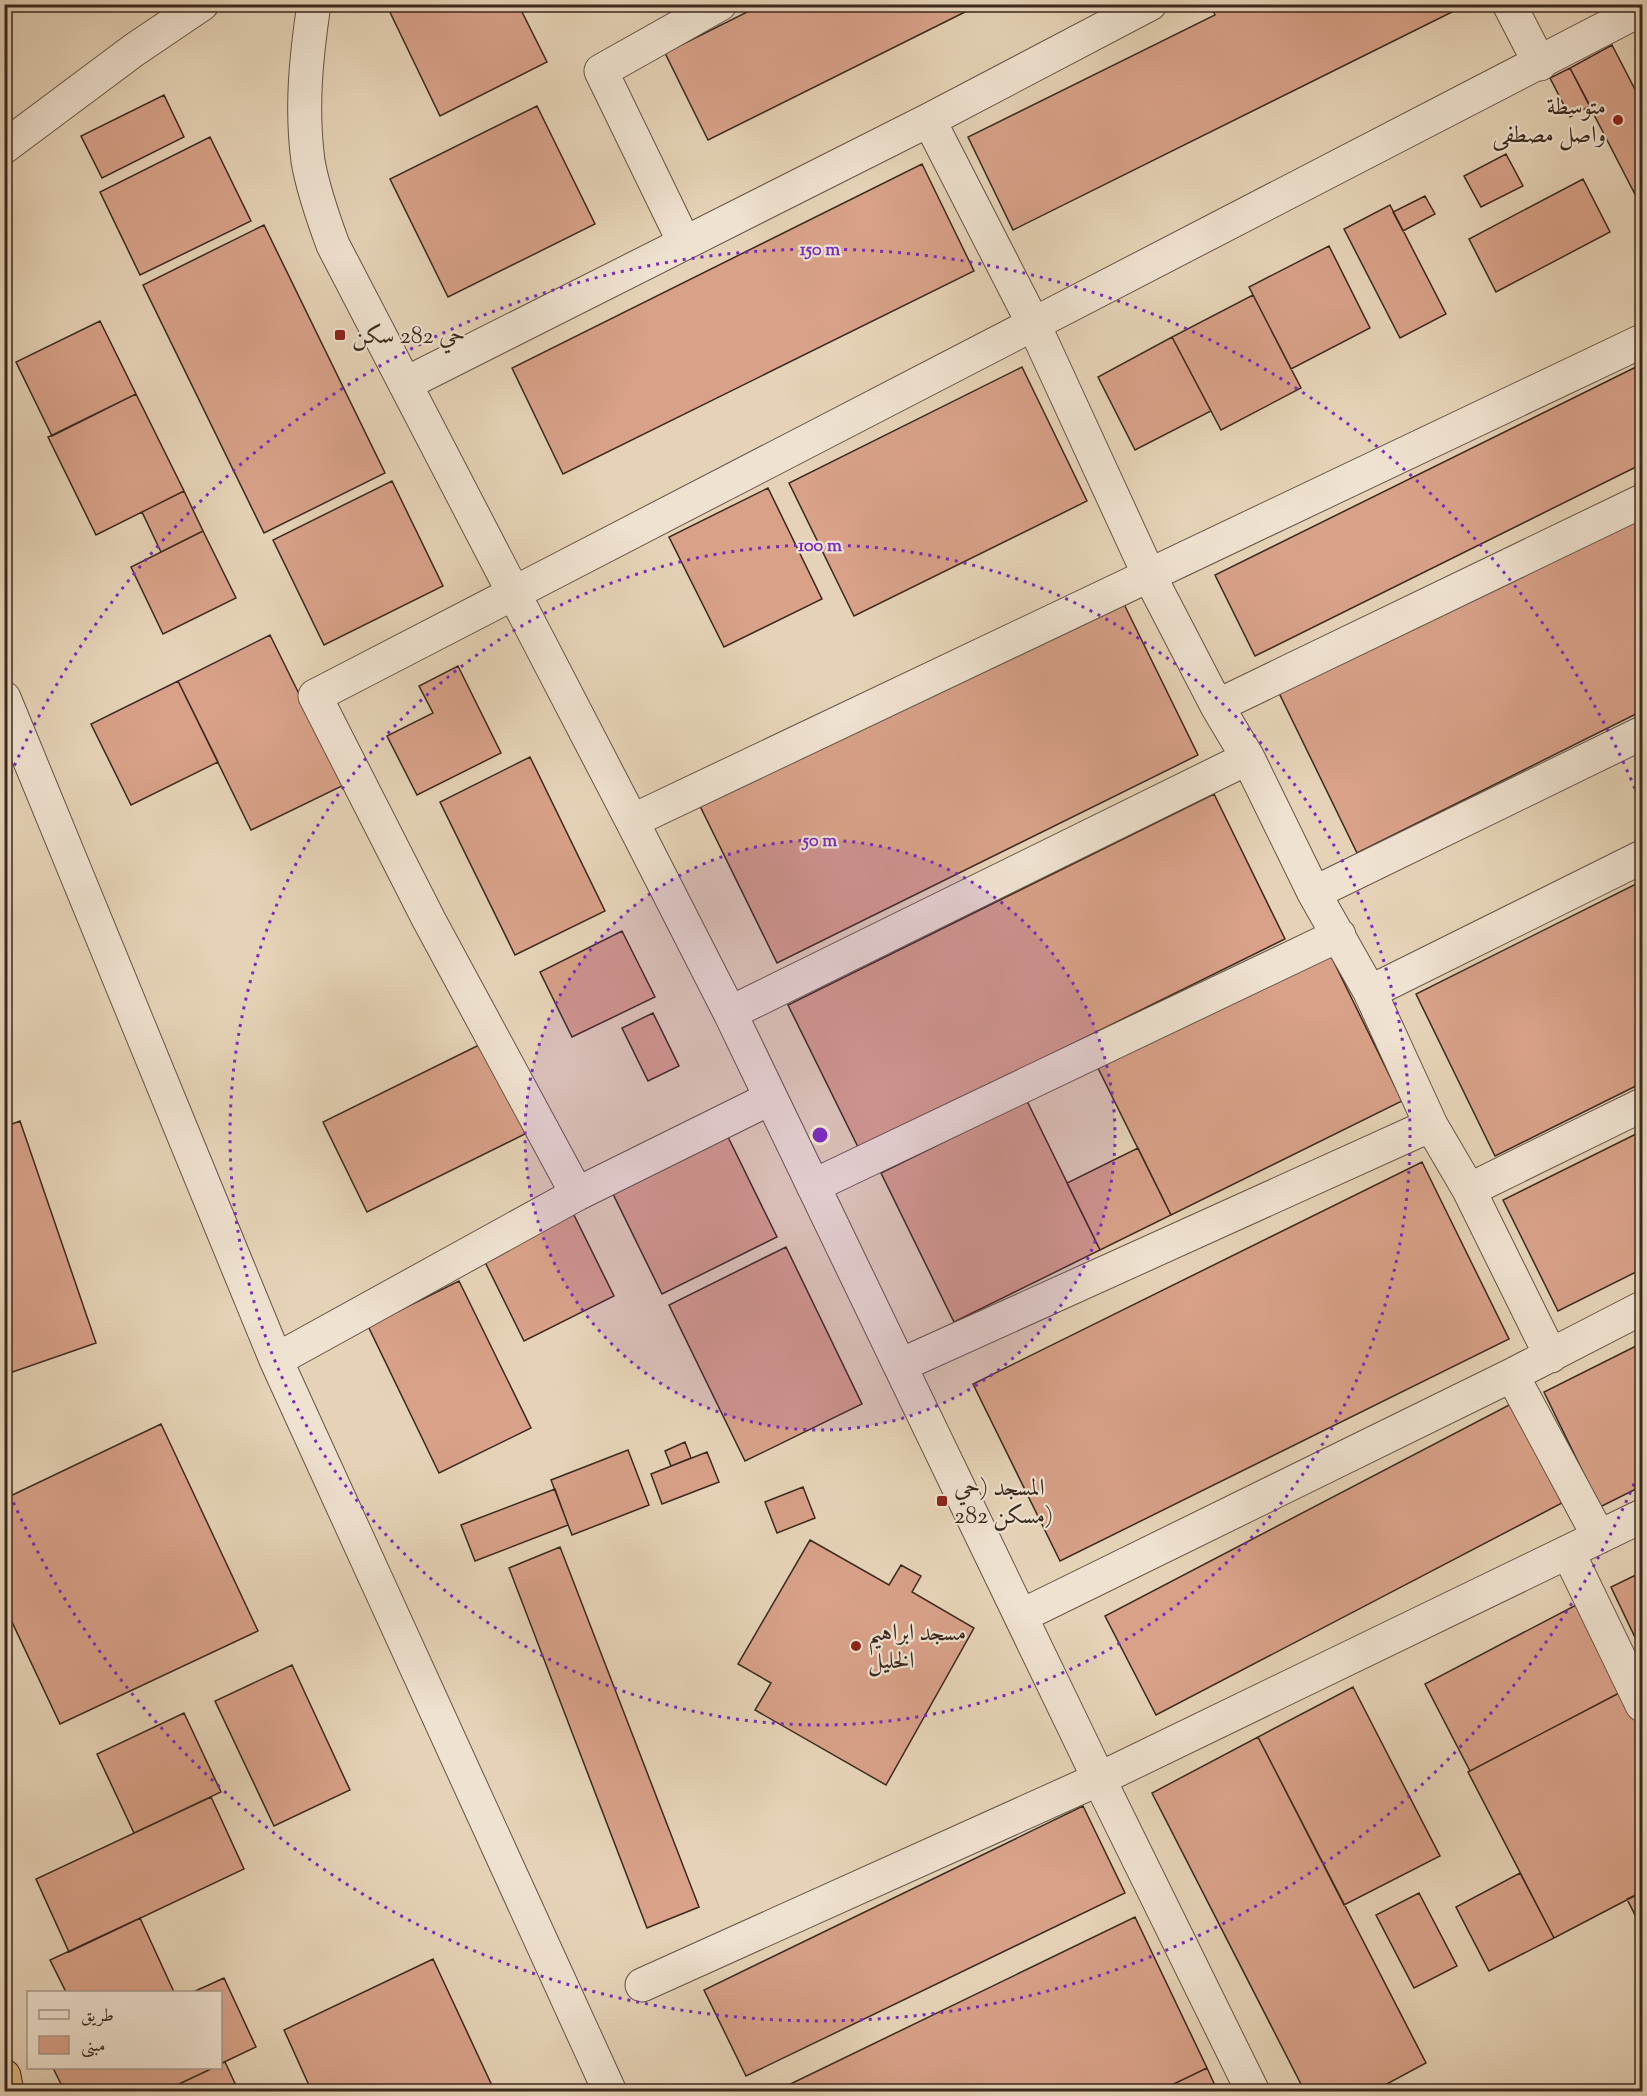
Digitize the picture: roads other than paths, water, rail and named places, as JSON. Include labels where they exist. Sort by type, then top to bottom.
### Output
[{"type":"highway","points":[[4,2076],[7,2091]]},
{"type":"street","points":[[4,147],[134,50],[202,4]]},
{"type":"street","points":[[314,4],[306,59],[304,105],[309,162],[315,191],[333,245],[730,1013],[1099,1779],[1253,2091]]},
{"type":"street","points":[[684,242],[601,70],[720,4]]},
{"type":"street","points":[[405,384],[929,120],[1150,4]]},
{"type":"street","points":[[1509,4],[1540,64]]},
{"type":"street","points":[[577,1194],[429,920],[315,696],[1540,64],[1642,9]]},
{"type":"street","points":[[929,120],[1034,325],[1149,575],[1217,706],[1248,758],[1314,893],[1370,992],[1431,1125],[1468,1190],[1551,1356]]},
{"type":"street","points":[[632,821],[1642,341]]},
{"type":"street","points":[[1217,706],[1642,501]]},
{"type":"street","points":[[4,698],[276,1360],[610,2091]]},
{"type":"street","points":[[1314,893],[1642,733]]},
{"type":"street","points":[[730,1013],[1248,758]]},
{"type":"street","points":[[1370,992],[1642,857]]},
{"type":"street","points":[[813,1186],[1339,934]]},
{"type":"street","points":[[276,1360],[577,1194],[771,1098]]},
{"type":"street","points":[[1468,1190],[1642,1106]]},
{"type":"street","points":[[901,1365],[1431,1125]]},
{"type":"street","points":[[1021,1616],[1551,1356],[1642,1308]]},
{"type":"street","points":[[1512,1375],[1599,1537]]},
{"type":"street","points":[[642,1985],[1099,1779],[1642,1516]]},
{"type":"street","points":[[1568,1552],[1642,1705]]},
{"type":"place","name":"متوسطة واصل مصطفى","points":[[1618,120]]},
{"type":"place","name":"حي 282 سكن","points":[[340,335]]},
{"type":"place","name":"المسجد (حي 282 مسكن)","points":[[942,1501]]},
{"type":"place","name":"مسجد ابراهيم الخليل","points":[[856,1646]]}]
